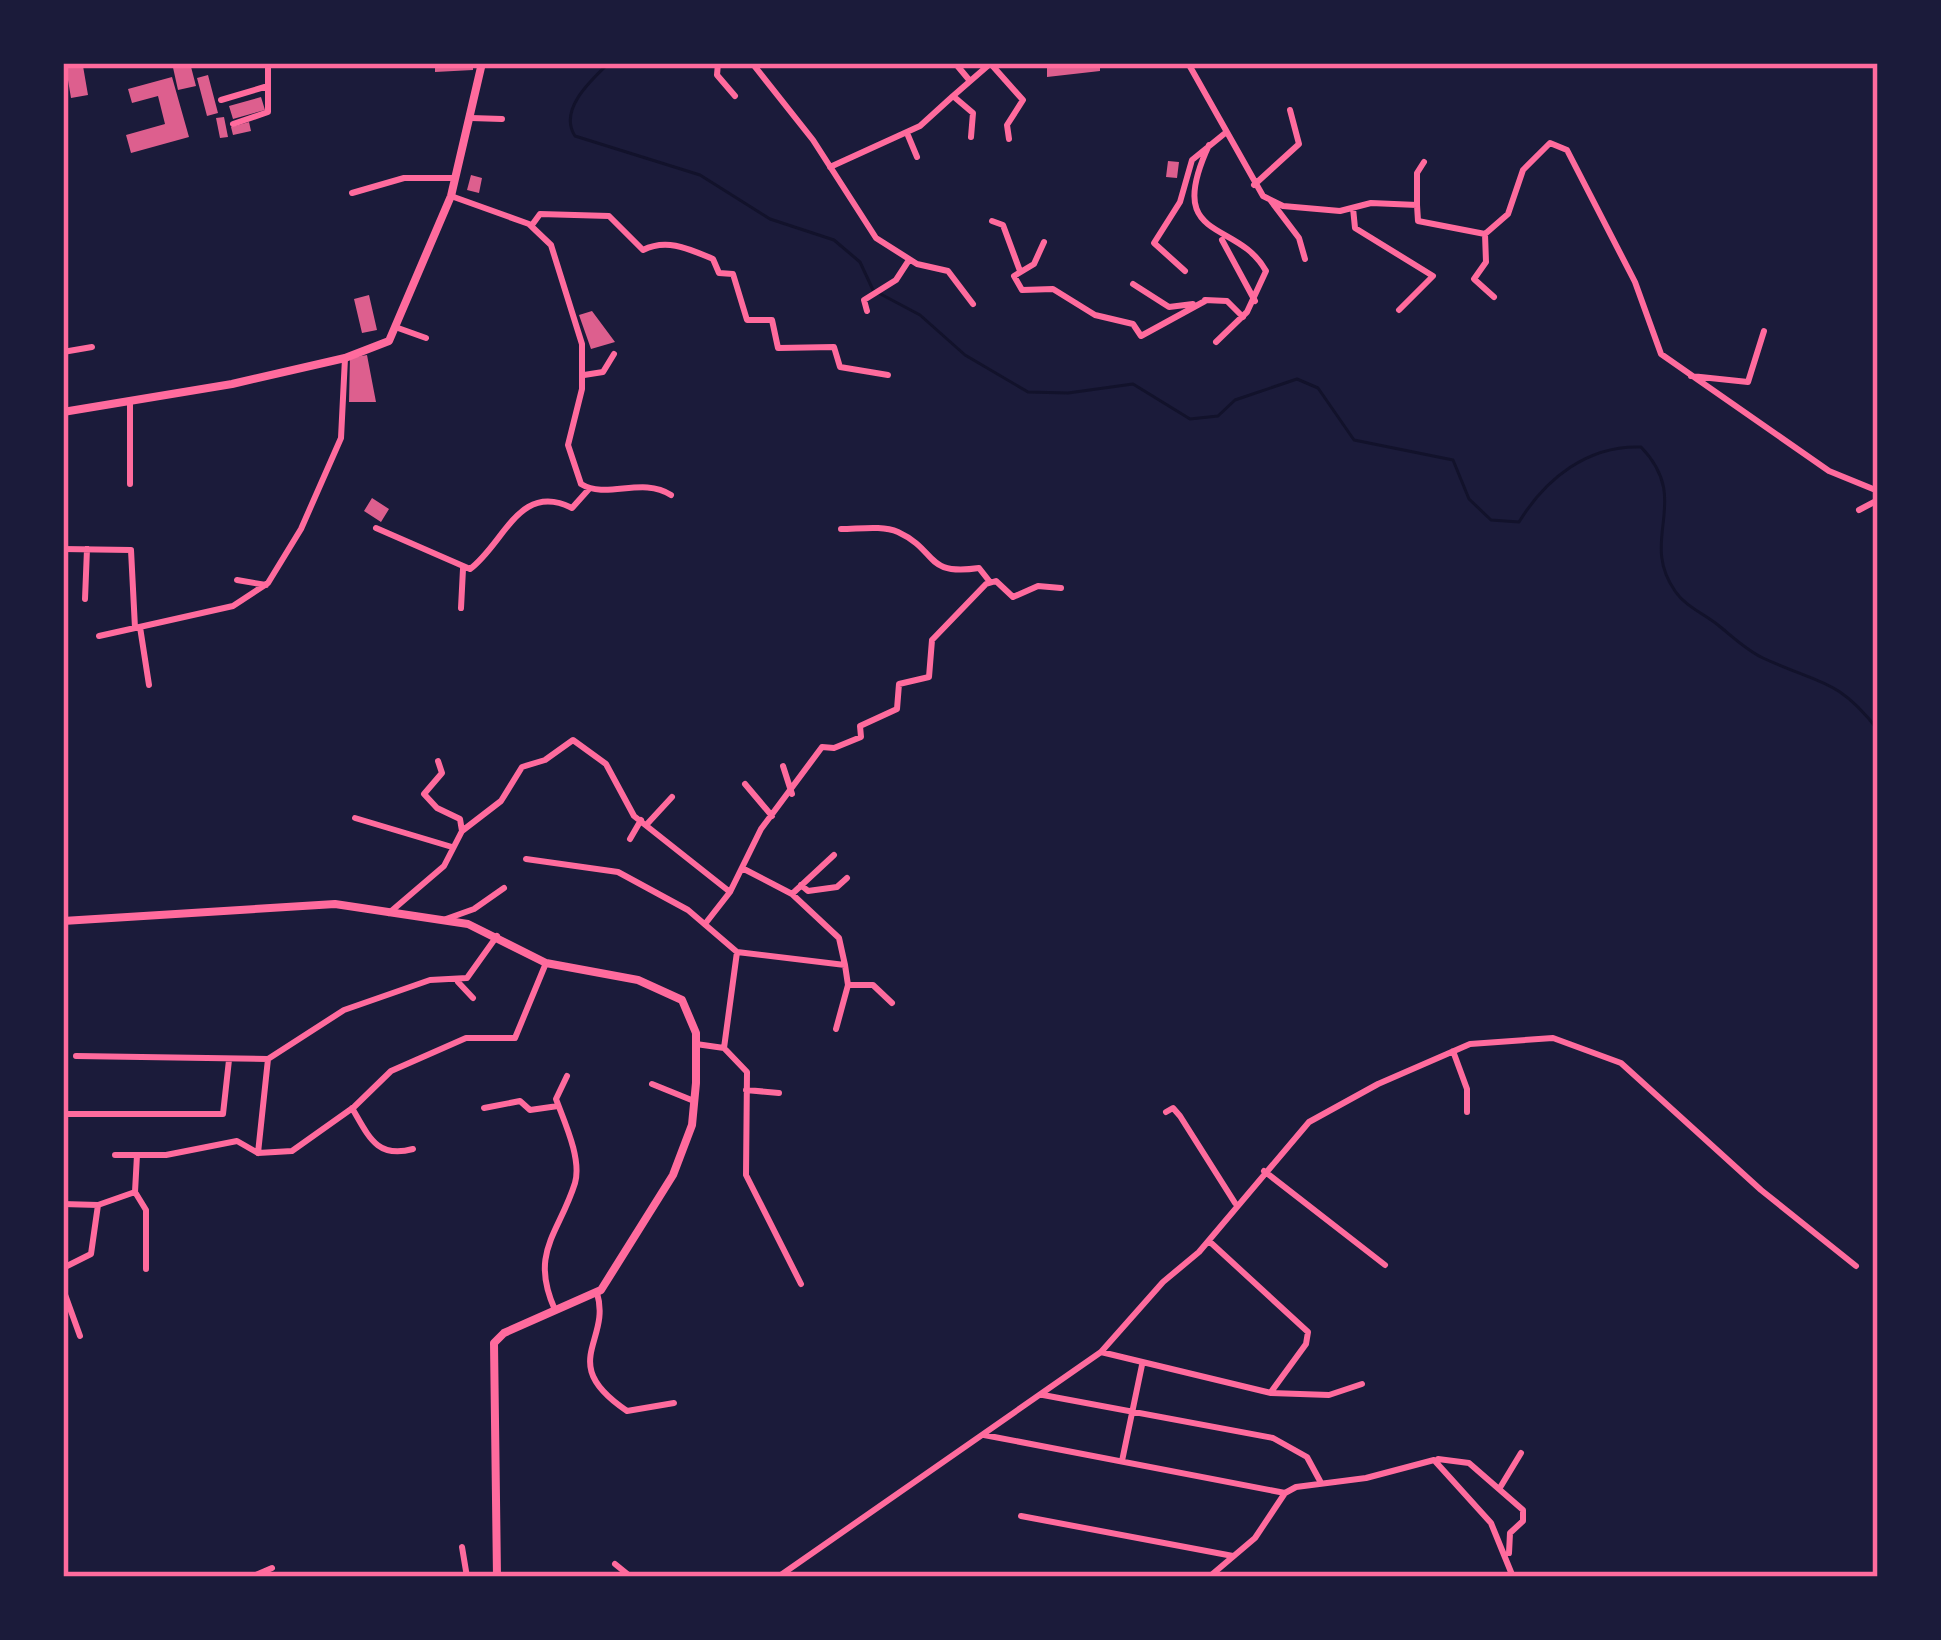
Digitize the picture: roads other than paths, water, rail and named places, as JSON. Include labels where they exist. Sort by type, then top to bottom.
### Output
[{"type":"street","points":[[233,124],[267,113],[268,63]]},
{"type":"street","points":[[63,412],[345,358],[382,346],[398,328],[428,239],[451,196],[482,63]]},
{"type":"street","points":[[718,63],[717,75],[735,96]]},
{"type":"street","points":[[752,63],[830,167],[871,232],[909,260],[948,271],[973,304]]},
{"type":"street","points":[[955,63],[970,81]]},
{"type":"street","points":[[830,167],[907,133],[990,63],[1023,100],[1008,122],[1009,140]]},
{"type":"street","points":[[1188,63],[1254,184],[1300,238],[1304,259]]},
{"type":"street","points":[[220,100],[268,86]]},
{"type":"street","points":[[953,96],[973,113],[971,137]]},
{"type":"street","points":[[1254,184],[1299,144],[1290,110]]},
{"type":"street","points":[[471,118],[502,119]]},
{"type":"street","points":[[907,133],[917,157]]},
{"type":"street","points":[[1186,271],[1154,243],[1180,202],[1189,165],[1224,134]]},
{"type":"street","points":[[1485,234],[1508,214],[1522,170],[1535,152],[1550,143],[1567,150],[1626,263],[1660,354],[1829,471],[1878,490]]},
{"type":"street","points":[[1209,145],[1195,175],[1196,206],[1220,237],[1255,301]]},
{"type":"street","points":[[1424,161],[1417,173],[1418,221],[1485,234]]},
{"type":"street","points":[[352,193],[404,178],[456,178]]},
{"type":"street","points":[[451,196],[532,225],[546,237],[578,325],[584,375],[568,445],[581,484],[589,489],[653,485],[671,495]]},
{"type":"street","points":[[1271,201],[1291,207],[1353,208],[1397,201],[1417,205]]},
{"type":"street","points":[[1353,208],[1359,231],[1433,276],[1399,310]]},
{"type":"street","points":[[532,225],[540,214],[552,211],[609,216],[643,250],[664,243],[713,259],[716,271],[733,274],[747,320],[772,320],[778,348],[834,346],[840,368],[888,375]]},
{"type":"street","points":[[992,221],[1004,225],[1020,271]]},
{"type":"street","points":[[1485,234],[1486,262],[1474,280],[1494,297]]},
{"type":"street","points":[[1216,342],[1255,301],[1264,266],[1220,237]]},
{"type":"street","points":[[1044,242],[1038,260],[1014,278],[1022,290],[1058,290],[1095,315],[1133,324],[1142,336],[1205,301]]},
{"type":"street","points":[[867,311],[864,300],[896,280],[909,260]]},
{"type":"street","points":[[1133,284],[1169,307],[1227,301],[1243,316]]},
{"type":"street","points":[[398,328],[426,338]]},
{"type":"street","points":[[1687,376],[1748,382],[1764,331]]},
{"type":"street","points":[[63,352],[92,347]]},
{"type":"street","points":[[584,375],[603,372],[614,354]]},
{"type":"street","points":[[99,636],[233,606],[266,585],[301,529],[340,438],[345,358]]},
{"type":"street","points":[[130,402],[130,484]]},
{"type":"street","points":[[376,528],[463,568],[475,567],[523,507],[556,501],[572,508],[589,489]]},
{"type":"street","points":[[1859,511],[1878,500]]},
{"type":"street","points":[[842,529],[897,531],[940,568],[958,573],[979,568],[1012,597],[1038,586],[1060,588]]},
{"type":"street","points":[[63,549],[131,550],[149,685]]},
{"type":"street","points":[[85,599],[87,549]]},
{"type":"street","points":[[461,608],[463,568]]},
{"type":"street","points":[[237,580],[266,585]]},
{"type":"street","points":[[705,925],[730,892],[772,816],[823,746],[834,748],[861,737],[860,726],[897,709],[901,682],[929,677],[932,640],[990,582]]},
{"type":"street","points":[[389,913],[444,866],[462,831],[501,801],[522,767],[545,760],[573,740],[607,764],[627,806],[730,892]]},
{"type":"street","points":[[438,761],[442,773],[424,794],[437,808],[460,818],[462,831]]},
{"type":"street","points":[[783,766],[792,794]]},
{"type":"street","points":[[745,784],[772,816]]},
{"type":"street","points":[[630,839],[672,797]]},
{"type":"street","points":[[355,818],[452,847]]},
{"type":"street","points":[[792,894],[834,855]]},
{"type":"street","points":[[526,859],[618,872],[705,925],[737,952],[845,965]]},
{"type":"street","points":[[742,868],[792,894],[838,938],[848,985],[836,1029]]},
{"type":"street","points":[[802,885],[808,891],[834,887],[847,878]]},
{"type":"street","points":[[443,920],[474,909],[504,888]]},
{"type":"street","points":[[63,921],[335,904],[443,920],[497,936],[546,963],[670,991],[690,1011],[696,1044],[694,1101],[673,1175],[598,1293],[504,1333],[494,1343],[497,1577]]},
{"type":"street","points":[[76,1056],[268,1059],[332,1015],[430,980],[472,974],[497,936]]},
{"type":"street","points":[[724,1048],[737,952]]},
{"type":"street","points":[[115,1154],[228,1141],[258,1153],[292,1150],[352,1108],[383,1075],[462,1040],[515,1038],[546,963]]},
{"type":"street","points":[[455,980],[473,998]]},
{"type":"street","points":[[848,985],[873,985],[892,1003]]},
{"type":"street","points":[[778,1577],[1101,1352],[1322,1113],[1453,1051],[1483,1042],[1552,1038],[1621,1063],[1761,1190],[1856,1266]]},
{"type":"street","points":[[696,1044],[724,1048],[747,1072],[746,1175],[801,1284]]},
{"type":"street","points":[[1453,1051],[1467,1089],[1467,1112]]},
{"type":"street","points":[[258,1153],[268,1059]]},
{"type":"street","points":[[63,1114],[223,1114],[230,1060]]},
{"type":"street","points":[[556,1313],[542,1271],[576,1174],[555,1094],[567,1076]]},
{"type":"street","points":[[652,1084],[694,1101]]},
{"type":"street","points":[[746,1090],[779,1094]]},
{"type":"street","points":[[484,1108],[520,1101],[530,1110],[558,1106]]},
{"type":"street","points":[[352,1108],[380,1150],[393,1154],[413,1149]]},
{"type":"street","points":[[1166,1112],[1173,1108],[1180,1116],[1235,1203]]},
{"type":"street","points":[[137,1155],[134,1192],[146,1210],[146,1269]]},
{"type":"street","points":[[1264,1171],[1385,1265]]},
{"type":"street","points":[[63,1204],[98,1205],[134,1192]]},
{"type":"street","points":[[63,1268],[91,1254],[98,1205]]},
{"type":"street","points":[[1208,1241],[1308,1332],[1306,1343],[1270,1393]]},
{"type":"street","points":[[63,1289],[80,1336]]},
{"type":"street","points":[[598,1293],[600,1316],[587,1359],[592,1373],[627,1411],[674,1403]]},
{"type":"street","points":[[1101,1352],[1230,1379],[1270,1393],[1342,1394],[1362,1384]]},
{"type":"street","points":[[1122,1461],[1142,1364]]},
{"type":"street","points":[[1039,1395],[1284,1442],[1307,1457],[1320,1480]]},
{"type":"street","points":[[983,1435],[1285,1493],[1320,1480],[1366,1478],[1458,1458],[1501,1486],[1525,1514],[1510,1533],[1508,1562]]},
{"type":"street","points":[[1501,1486],[1521,1453]]},
{"type":"street","points":[[1434,1460],[1492,1523],[1513,1577]]},
{"type":"street","points":[[1209,1577],[1255,1538],[1285,1493]]},
{"type":"street","points":[[1021,1516],[1233,1556]]},
{"type":"street","points":[[462,1547],[467,1577]]},
{"type":"street","points":[[615,1564],[631,1577]]},
{"type":"street","points":[[251,1577],[272,1568]]},
{"type":"waterway","points":[[609,63],[574,106],[571,126],[575,136],[700,175],[770,219],[834,240],[860,262],[873,290],[920,315],[965,355],[1028,392],[1068,393],[1133,384],[1190,419],[1218,416],[1235,400],[1297,379],[1318,388],[1354,440],[1453,460],[1469,499],[1491,520],[1519,522],[1555,478],[1586,458],[1641,447],[1663,485],[1661,554],[1679,596],[1757,655],[1838,691],[1878,730]]}]
